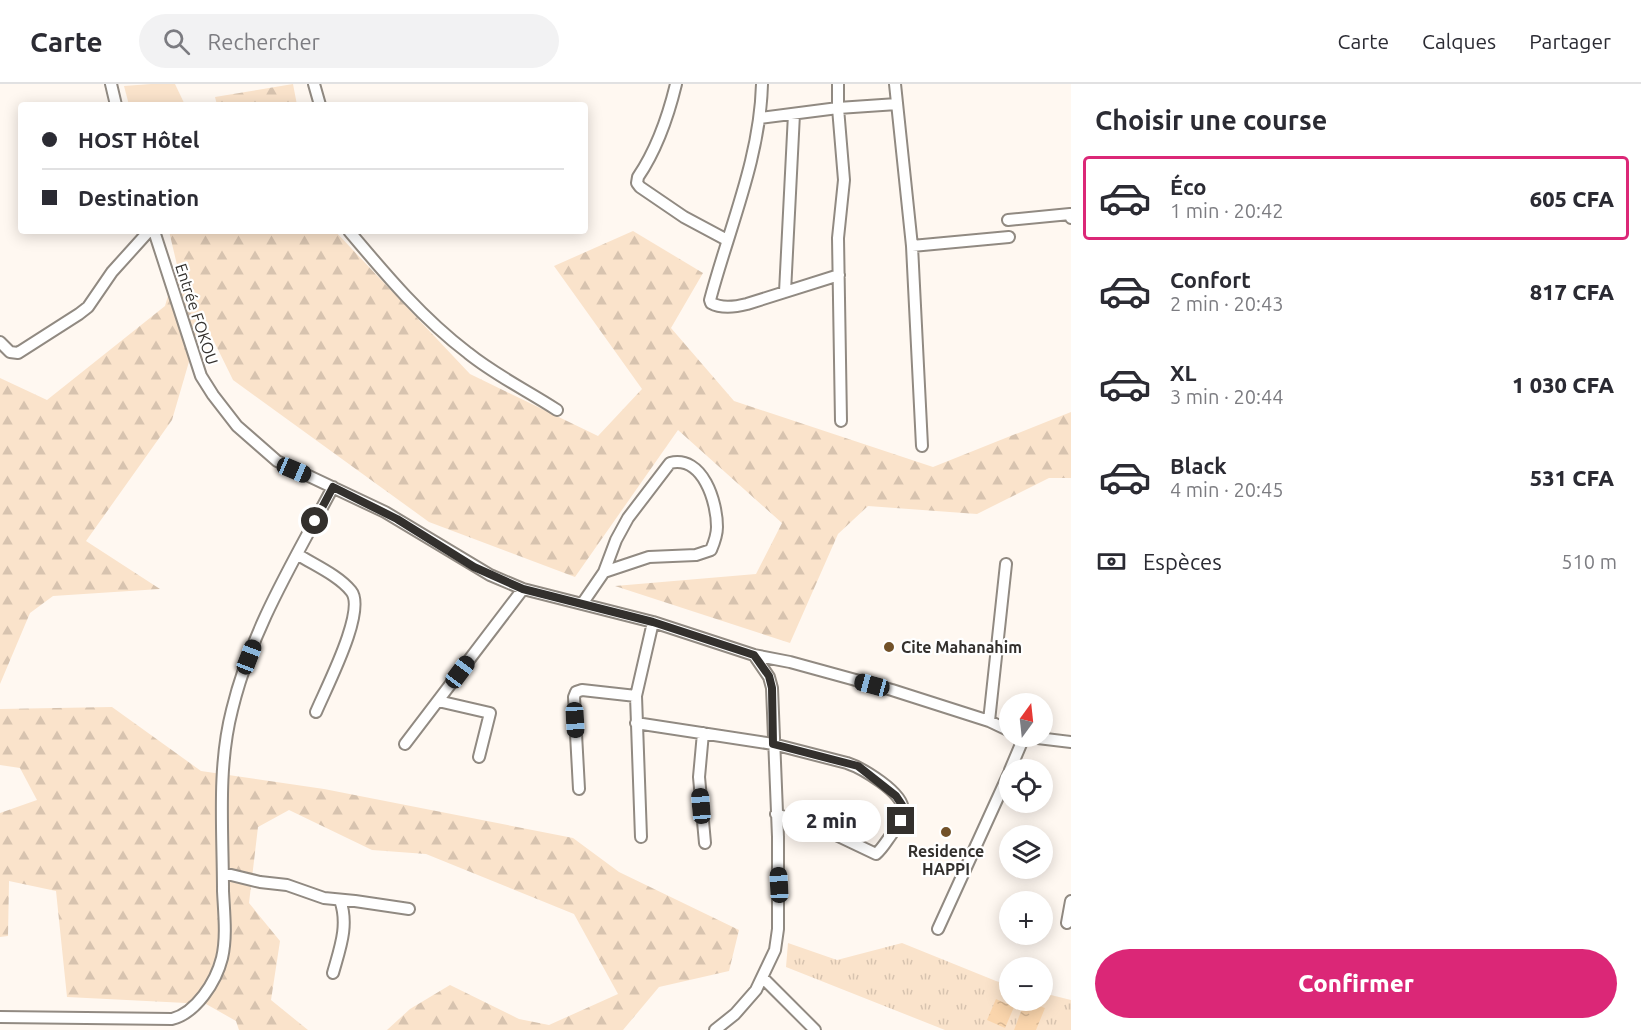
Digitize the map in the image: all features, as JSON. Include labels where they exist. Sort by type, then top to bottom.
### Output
[{"type":"street","points":[[111,84],[116,102]]},
{"type":"street","points":[[314,84],[319,102]]},
{"type":"street","points":[[676,84],[672,103],[655,148],[638,177],[637,183],[640,188],[684,217],[727,240]]},
{"type":"street","points":[[762,84],[760,118],[746,180],[727,240],[711,303],[716,306],[733,307],[839,275]]},
{"type":"street","points":[[838,84],[844,180],[838,232],[841,421]]},
{"type":"street","points":[[895,84],[912,246],[922,446]]},
{"type":"street","points":[[760,118],[838,108],[897,104]]},
{"type":"street","points":[[785,292],[794,114]]},
{"type":"street","points":[[1008,220],[1070,214],[1071,218]]},
{"type":"street","points":[[0,342],[10,352],[18,353],[79,314],[88,307],[112,272],[145,234]]},
{"type":"street","name":"Entrée FOKOU","points":[[155,234],[201,376],[237,426],[277,461],[408,525],[474,567],[523,589],[653,622],[754,655],[790,662],[892,690],[999,726]]},
{"type":"street","points":[[352,234],[400,291],[442,331],[469,354],[557,410]]},
{"type":"street","points":[[912,246],[1008,237]]},
{"type":"street","points":[[582,604],[604,572],[616,540],[628,518],[670,463],[677,461],[693,466],[707,484],[716,511],[717,529],[711,550],[696,555],[649,557],[604,572]]},
{"type":"street","points":[[0,1017],[171,1024],[194,1006],[216,975],[224,945],[223,775],[231,712],[241,677],[265,616],[333,487]]},
{"type":"street","points":[[297,554],[343,583],[352,592],[356,602],[350,632],[316,712]]},
{"type":"street","points":[[989,721],[1006,564]]},
{"type":"street","points":[[405,744],[523,589]]},
{"type":"street","points":[[641,837],[636,696],[653,622]]},
{"type":"street","points":[[715,1030],[735,1014],[756,990],[775,950],[778,929],[777,814],[772,688],[769,676],[754,655]]},
{"type":"street","points":[[579,789],[574,696],[576,692],[582,690],[636,696]]},
{"type":"street","points":[[438,701],[490,714],[479,757]]},
{"type":"street","points":[[636,723],[773,744],[858,766],[896,796],[903,811],[901,821],[876,854],[834,834],[777,814]]},
{"type":"street","points":[[704,733],[699,777],[705,843]]},
{"type":"street","points":[[1053,740],[1071,742]]},
{"type":"street","points":[[938,929],[999,794]]},
{"type":"street","points":[[223,873],[260,882],[286,885],[324,898],[409,909]]},
{"type":"street","points":[[333,974],[345,925],[340,900]]},
{"type":"street","points":[[1067,923],[1071,901]]},
{"type":"street","points":[[763,978],[815,1030]]},
{"type":"green space","points":[[175,84],[184,102],[128,102],[124,86]]},
{"type":"green space","points":[[293,84],[296,102],[216,102],[215,97]]},
{"type":"green space","points":[[633,231],[703,273],[671,328],[734,401],[933,467],[1071,412],[1071,478],[1049,478],[977,514],[868,506],[838,534],[790,643],[615,586],[756,574],[782,523],[678,430],[575,577],[429,522],[233,380],[202,317],[172,420],[86,541],[160,589],[53,596],[30,613],[0,684],[0,378],[47,400],[165,306],[177,265],[170,234],[338,234],[470,374],[598,436],[642,389],[554,266]]},
{"type":"green space","points":[[112,707],[201,771],[324,789],[573,838],[619,872],[739,930],[729,971],[659,987],[623,1030],[387,1030],[410,1009],[450,985],[519,1019],[549,1025],[618,994],[574,914],[426,854],[372,850],[289,810],[258,827],[249,903],[280,941],[271,1000],[308,1030],[239,1030],[236,1021],[206,1004],[67,997],[56,891],[9,881],[8,936],[0,937],[0,813],[37,800],[20,768],[0,765],[0,709]]},
{"type":"green space","points":[[788,943],[837,960],[902,943],[999,982],[999,1011],[1053,1011],[1053,996],[1071,1000],[1071,1030],[945,1030],[786,967]]},
{"type":"water","points":[[996,999],[999,1000],[999,1011],[1012,1011],[1005,1028],[987,1020]]},
{"type":"water","points":[[1021,1011],[1044,1011],[1036,1030],[1014,1030]]},
{"type":"place","name":"Cite Mahanahim","points":[[889,647]]},
{"type":"place","name":"Residence HAPPI","points":[[946,832]]},
{"type":"route","points":[[315,521],[333,487],[408,525],[474,567],[523,589],[653,622],[754,655],[769,676],[772,688],[773,744],[858,766],[896,796],[902,805],[901,821]]}]
